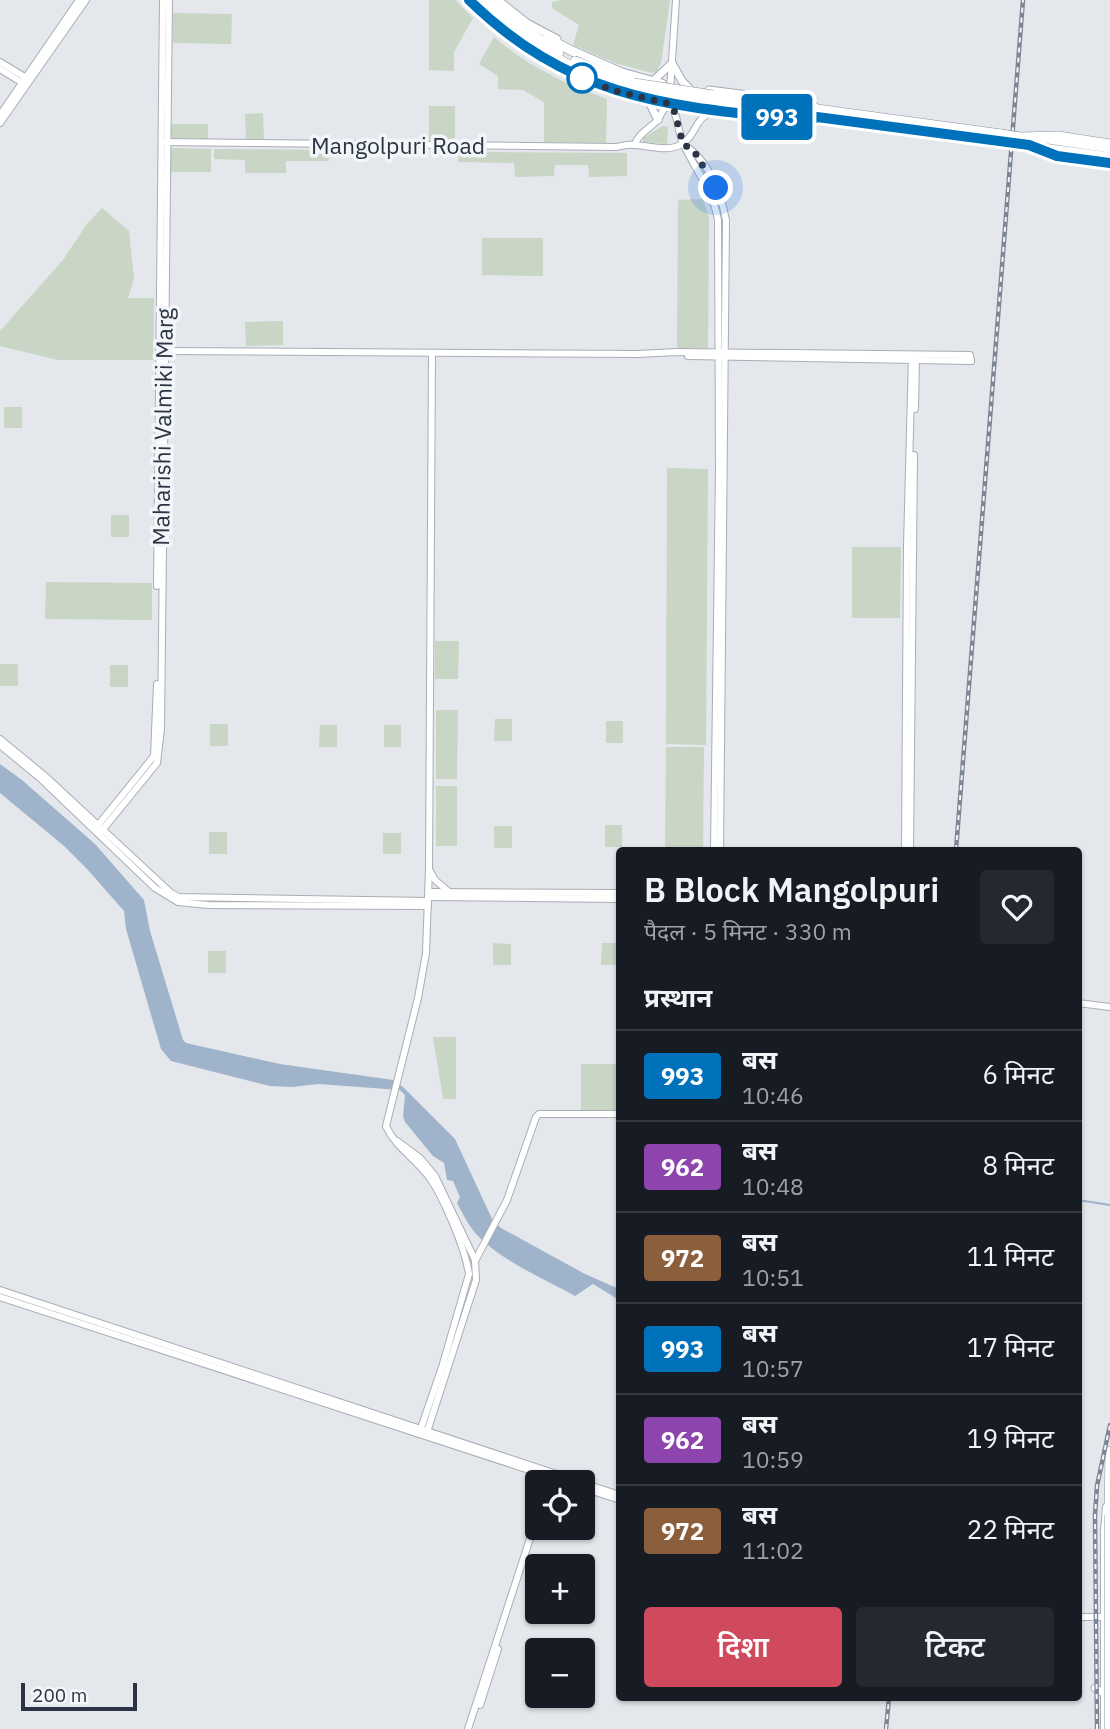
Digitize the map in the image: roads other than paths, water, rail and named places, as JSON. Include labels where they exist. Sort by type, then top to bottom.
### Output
[{"type":"highway","points":[[477,0],[588,74],[614,84],[645,93],[715,106],[800,110]]},
{"type":"highway","points":[[488,0],[503,19]]},
{"type":"highway","points":[[529,37],[591,69],[634,83],[819,113],[1001,138],[1025,141],[1058,136],[1110,144]]},
{"type":"highway","points":[[514,38],[529,37],[574,52]]},
{"type":"highway","points":[[1025,141],[1057,156],[1110,163]]},
{"type":"highway","points":[[1107,1729],[1110,1451]]},
{"type":"main road","points":[[470,0],[540,57],[584,80],[612,90],[670,104],[715,106],[809,121],[819,113],[809,103],[670,85],[622,72],[574,52],[542,29],[513,14],[498,0]]},
{"type":"main road","points":[[653,81],[672,63],[689,88]]},
{"type":"main road","points":[[712,90],[705,95],[704,102],[715,106]]},
{"type":"main road","points":[[648,100],[657,120]]},
{"type":"main road","points":[[1025,141],[1110,149]]},
{"type":"main road","points":[[1025,141],[1110,156]]},
{"type":"street","points":[[0,123],[79,0]]},
{"type":"street","points":[[0,115],[86,0]]},
{"type":"street","name":"Maharishi Valmiki Marg","points":[[163,0],[166,32]]},
{"type":"street","name":"Maharishi Valmiki Marg","points":[[99,829],[138,782],[155,756],[166,32],[169,0]]},
{"type":"street","points":[[676,0],[670,104],[683,144],[710,191],[718,220],[722,355],[720,847]]},
{"type":"street","points":[[0,62],[26,82]]},
{"type":"street","points":[[0,69],[26,82]]},
{"type":"street","points":[[635,144],[637,137],[657,120],[664,107],[670,104]]},
{"type":"street","points":[[683,144],[706,113],[715,106]]},
{"type":"street","name":"Mangolpuri Road","points":[[164,142],[605,147],[635,144],[642,147],[675,147],[683,144]]},
{"type":"street","points":[[162,351],[673,354],[972,360],[970,355],[914,358]]},
{"type":"street","points":[[423,1432],[468,1284],[468,1266],[437,1190],[416,1161],[392,1138],[386,1126],[426,954],[429,869],[432,353]]},
{"type":"street","points":[[714,847],[722,355]]},
{"type":"street","points":[[905,847],[907,546],[914,358]]},
{"type":"street","points":[[910,847],[914,358]]},
{"type":"street","points":[[0,739],[45,776],[155,888],[178,902],[616,899]]},
{"type":"street","points":[[0,746],[99,829]]},
{"type":"street","points":[[429,869],[435,880],[450,892]]},
{"type":"street","points":[[428,899],[450,892],[616,893]]},
{"type":"street","points":[[1082,1004],[1110,1007]]},
{"type":"street","points":[[468,1266],[475,1260],[498,1218],[539,1114],[616,1114]]},
{"type":"street","points":[[392,1138],[420,1158],[435,1176],[475,1260],[476,1280],[423,1432]]},
{"type":"street","points":[[0,1290],[530,1470]]},
{"type":"street","points":[[0,1297],[423,1432]]},
{"type":"street","points":[[595,1488],[616,1496]]},
{"type":"street","points":[[1107,1729],[1104,1516],[1109,1497]]},
{"type":"street","points":[[470,1729],[530,1540]]},
{"type":"street","points":[[470,1729],[534,1540]]},
{"type":"street","points":[[1082,1617],[1104,1616]]},
{"type":"water","points":[[0,764],[95,844],[144,900],[150,931],[186,1043],[280,1064],[393,1080],[455,1139],[493,1221],[585,1274],[616,1288],[616,1298],[593,1284],[575,1296],[487,1245],[468,1223],[457,1203],[460,1197],[453,1181],[447,1180],[444,1163],[433,1156],[405,1122],[405,1095],[400,1090],[318,1084],[270,1086],[171,1061],[161,1049],[126,929],[124,911],[64,846],[0,793]]},
{"type":"waterway","points":[[1082,1201],[1110,1205]]},
{"type":"railway","points":[[956,847],[1023,0]]},
{"type":"railway","points":[[1097,1729],[1095,1515],[1097,1486],[1110,1425]]},
{"type":"railway","points":[[886,1729],[889,1701]]}]
